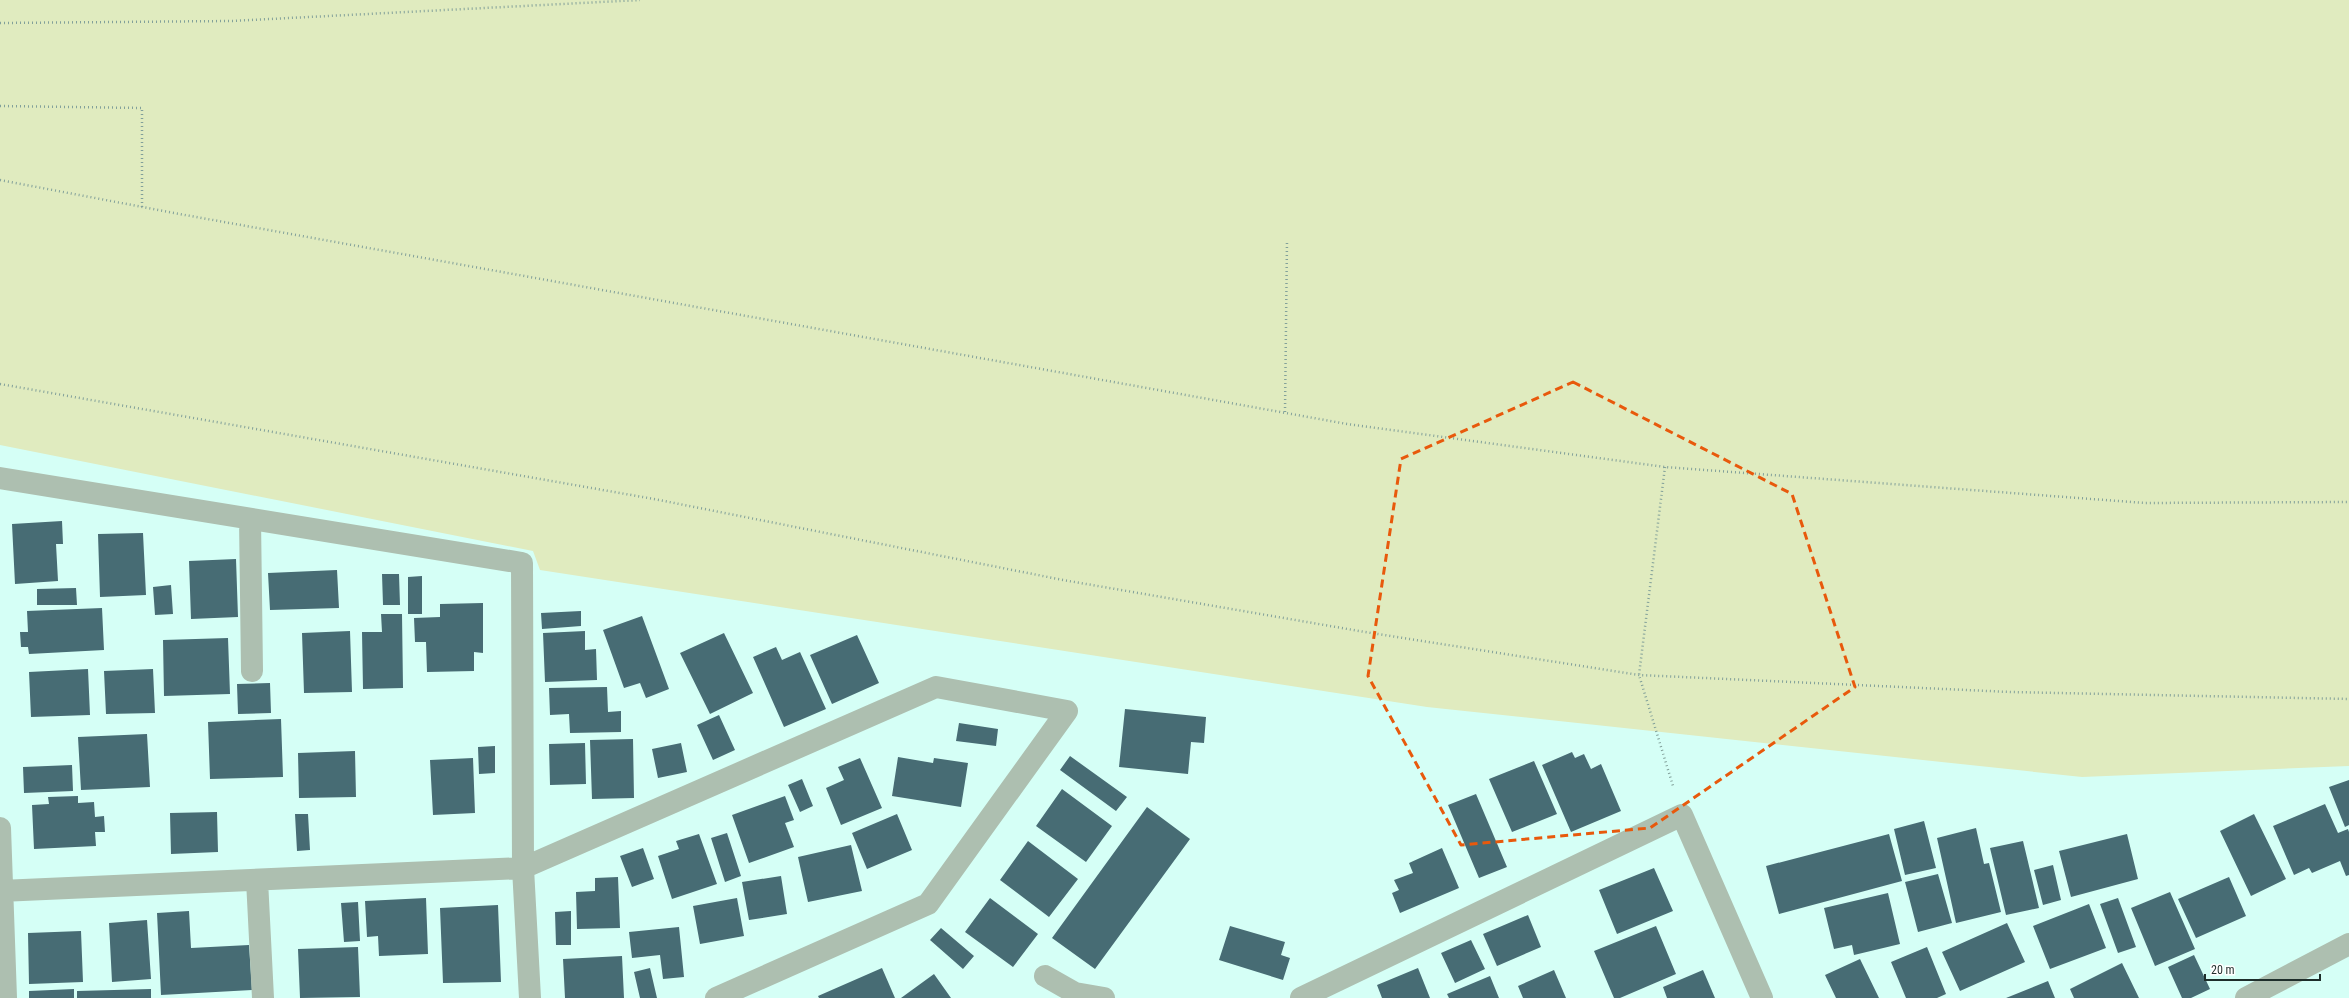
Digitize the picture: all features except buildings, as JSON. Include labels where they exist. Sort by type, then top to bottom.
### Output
[{"type":"street","points":[[0,478],[522,563],[523,868],[530,998]]},
{"type":"street","points":[[250,519],[252,671]]},
{"type":"street","points":[[1,891],[523,868],[936,688],[1067,711],[928,904],[716,998]]},
{"type":"street","points":[[1301,998],[1682,815],[1762,998]]},
{"type":"street","points":[[0,828],[1,891],[6,998]]},
{"type":"street","points":[[257,880],[263,998]]},
{"type":"street","points":[[2246,998],[2349,944]]},
{"type":"street","points":[[1045,976],[1075,993],[1104,998]]},
{"type":"path","points":[[0,23],[231,21],[640,0]]},
{"type":"path","points":[[0,106],[142,108],[142,207]]},
{"type":"path","points":[[0,180],[142,207],[1347,424],[1665,467],[2145,503],[2349,502]]},
{"type":"path","points":[[1285,412],[1287,240]]},
{"type":"path","points":[[0,384],[654,499],[1062,580],[1373,634],[1639,675],[2010,692],[2349,699]]},
{"type":"path","points":[[1665,467],[1639,675],[1682,815]]},
{"type":"highlighted area","points":[[1573,382],[1792,494],[1855,687],[1650,828],[1461,845],[1368,676],[1401,459]]},
{"type":"green space","points":[[0,0],[2349,0],[2349,766],[2082,777],[1427,707],[540,570],[533,551],[0,445]]}]
